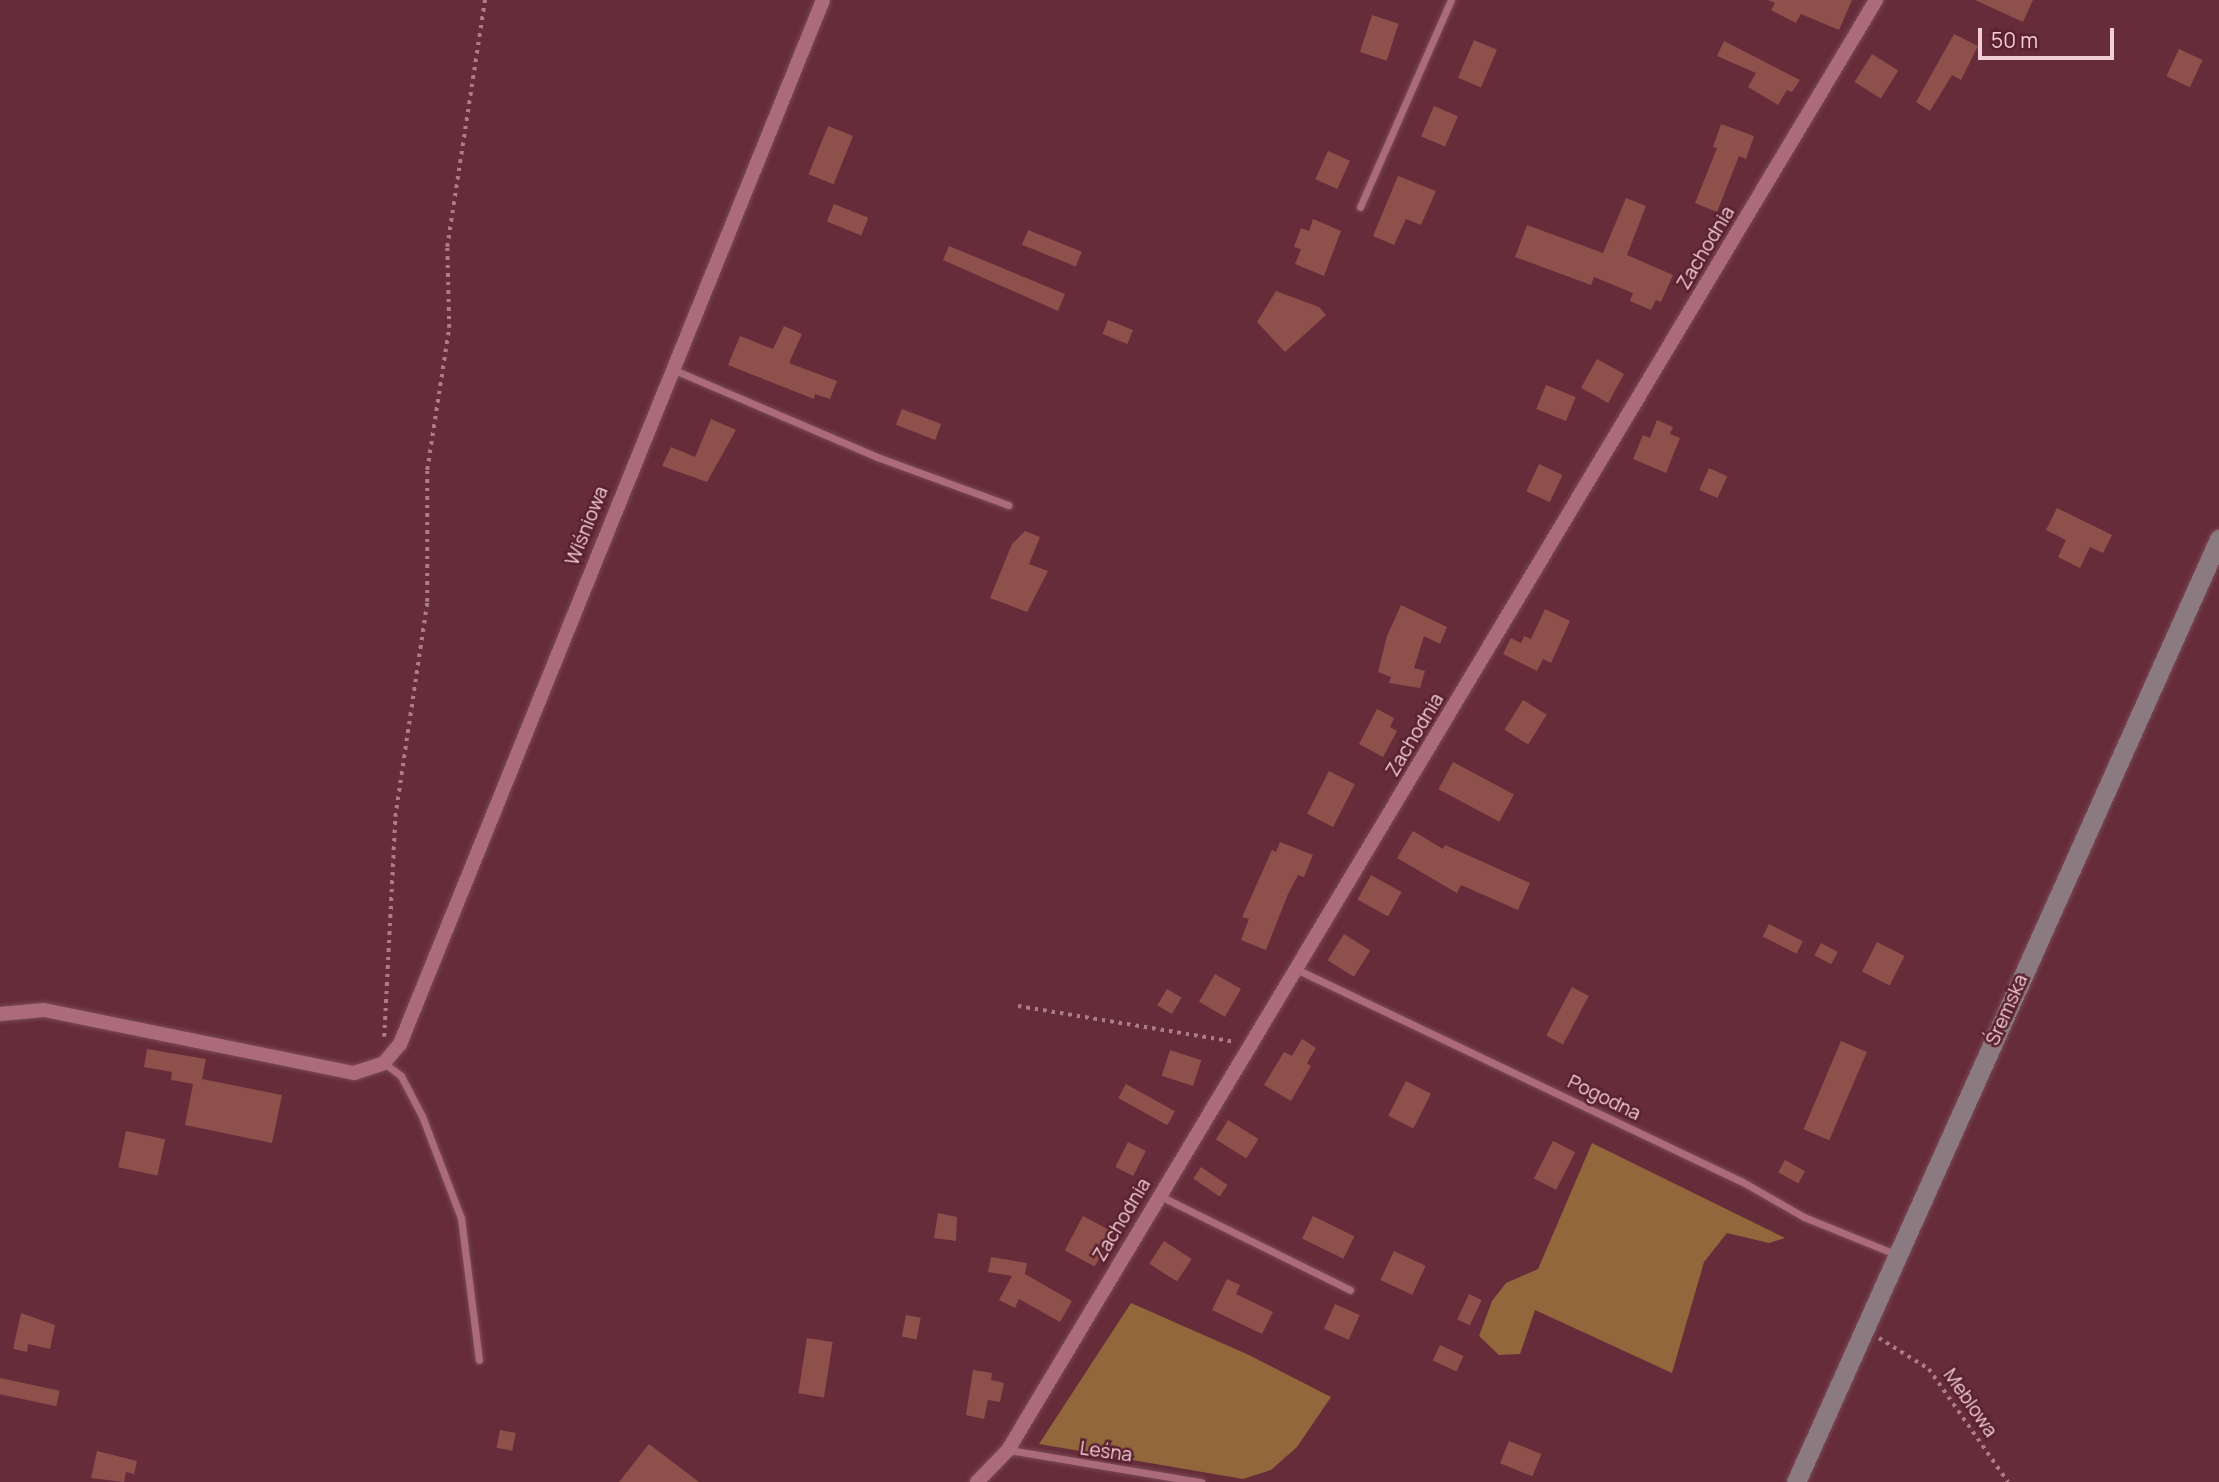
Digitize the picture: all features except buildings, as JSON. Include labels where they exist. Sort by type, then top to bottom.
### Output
[{"type":"main road","name":"Śremska","points":[[1796,1482],[2219,539]]},
{"type":"street","name":"Wiśniowa","points":[[384,1063],[400,1044],[671,369],[823,0]]},
{"type":"street","name":"Zachodnia","points":[[977,1482],[1008,1450],[1876,0]]},
{"type":"street","points":[[6,1012],[44,1010],[354,1073],[384,1063]]},
{"type":"lane","points":[[1360,207],[1451,0]]},
{"type":"lane","points":[[671,369],[877,457],[1008,505]]},
{"type":"lane","name":"Pogodna","points":[[1296,969],[1741,1181],[1804,1217],[1897,1255]]},
{"type":"lane","points":[[384,1063],[401,1076],[422,1116],[461,1218],[479,1360]]},
{"type":"lane","points":[[1160,1195],[1350,1290]]},
{"type":"lane","name":"Leśna","points":[[1008,1450],[1201,1482]]},
{"type":"path","points":[[384,1063],[395,817],[427,602],[427,470],[449,328],[447,247],[485,0]]},
{"type":"path","points":[[1018,1006],[1251,1045]]},
{"type":"path","name":"Meblowa","points":[[1864,1330],[1910,1353],[1930,1369],[2008,1482]]},
{"type":"shaded area","points":[[1592,1143],[1785,1238],[1769,1243],[1727,1233],[1704,1262],[1672,1373],[1535,1310],[1520,1354],[1499,1355],[1479,1336],[1492,1301],[1506,1283],[1538,1269]]},
{"type":"shaded area","points":[[1131,1303],[1249,1355],[1331,1397],[1297,1447],[1271,1470],[1243,1479],[1039,1444]]}]
